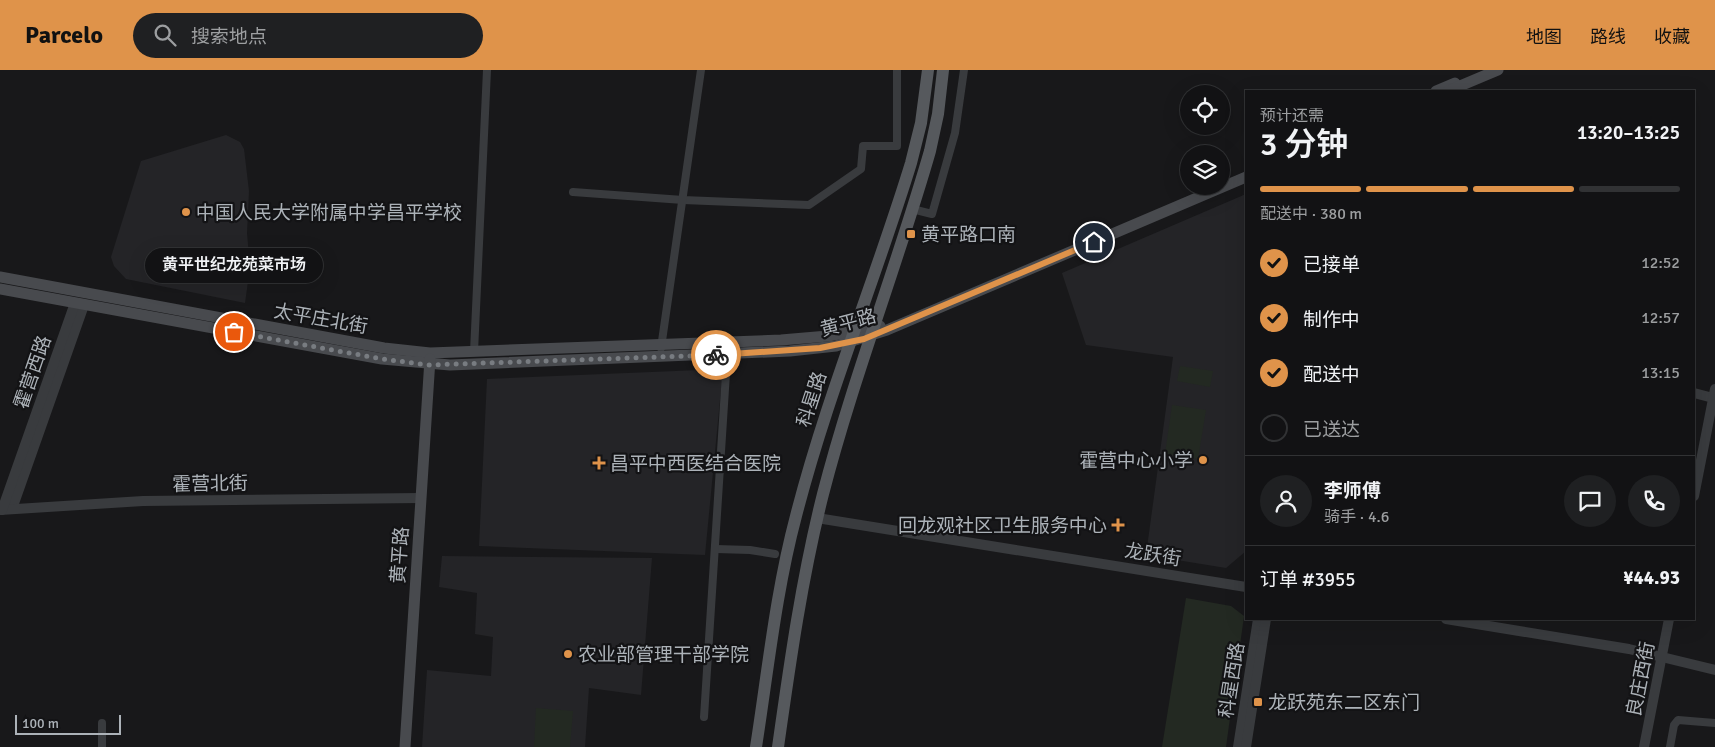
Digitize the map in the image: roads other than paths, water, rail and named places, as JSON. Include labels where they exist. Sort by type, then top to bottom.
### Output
[{"type":"main road","name":"科星路","points":[[756,747],[790,539],[814,450],[911,162],[921,123],[928,70]]},
{"type":"main road","name":"科星路","points":[[778,747],[803,586],[817,518],[834,453],[912,208],[933,135],[943,70]]},
{"type":"main road","points":[[1438,90],[1486,70]]},
{"type":"main road","points":[[1450,90],[1498,70]]},
{"type":"main road","points":[[1230,179],[1245,173]]},
{"type":"main road","name":"黄平路","points":[[405,747],[430,353],[661,352],[728,354],[804,350],[873,332],[1245,177]]},
{"type":"main road","name":"黄平路","points":[[873,332],[1193,195]]},
{"type":"main road","name":"太平庄北街","points":[[0,277],[384,348],[430,353]]},
{"type":"main road","name":"太平庄北街","points":[[0,289],[382,359],[429,365]]},
{"type":"main road","name":"黄平路","points":[[429,365],[661,352],[728,342],[851,337]]},
{"type":"street","points":[[474,352],[487,70]]},
{"type":"street","points":[[661,352],[702,70]]},
{"type":"street","points":[[573,192],[683,200],[809,205],[861,169],[863,146],[897,146],[897,70]]},
{"type":"street","points":[[912,208],[932,214],[955,134],[964,70]]},
{"type":"street","name":"霍营西路","points":[[5,510],[79,304]]},
{"type":"street","points":[[704,717],[706,660],[716,550],[728,342]]},
{"type":"street","points":[[1695,393],[1714,394],[1695,491]]},
{"type":"street","name":"霍营北街","points":[[5,510],[143,501],[421,498]]},
{"type":"street","name":"龙跃街","points":[[817,518],[1245,587]]},
{"type":"street","points":[[716,550],[750,550],[775,554]]},
{"type":"street","name":"科星西路","points":[[1238,747],[1258,620]]},
{"type":"street","name":"科星西路","points":[[1246,747],[1266,620]]},
{"type":"street","points":[[1452,620],[1613,646],[1715,670]]},
{"type":"street","name":"良庄西街","points":[[1644,747],[1669,620]]},
{"type":"street","points":[[1670,747],[1674,725],[1678,720],[1715,723]]},
{"type":"street","points":[[102,723],[102,747]]},
{"type":"place","name":"中国人民大学附属中学昌平学校","points":[[186,212]]},
{"type":"place","name":"黄平路口南","points":[[911,234]]},
{"type":"place","name":"黄平世纪龙苑菜市场","points":[[234,332]]},
{"type":"place","name":"霍营中心小学","points":[[1203,460]]},
{"type":"place","name":"昌平中西医结合医院","points":[[599,463]]},
{"type":"place","name":"回龙观社区卫生服务中心","points":[[1118,525]]},
{"type":"place","name":"农业部管理干部学院","points":[[568,654]]},
{"type":"place","name":"龙跃苑东二区东门","points":[[1258,702]]}]
